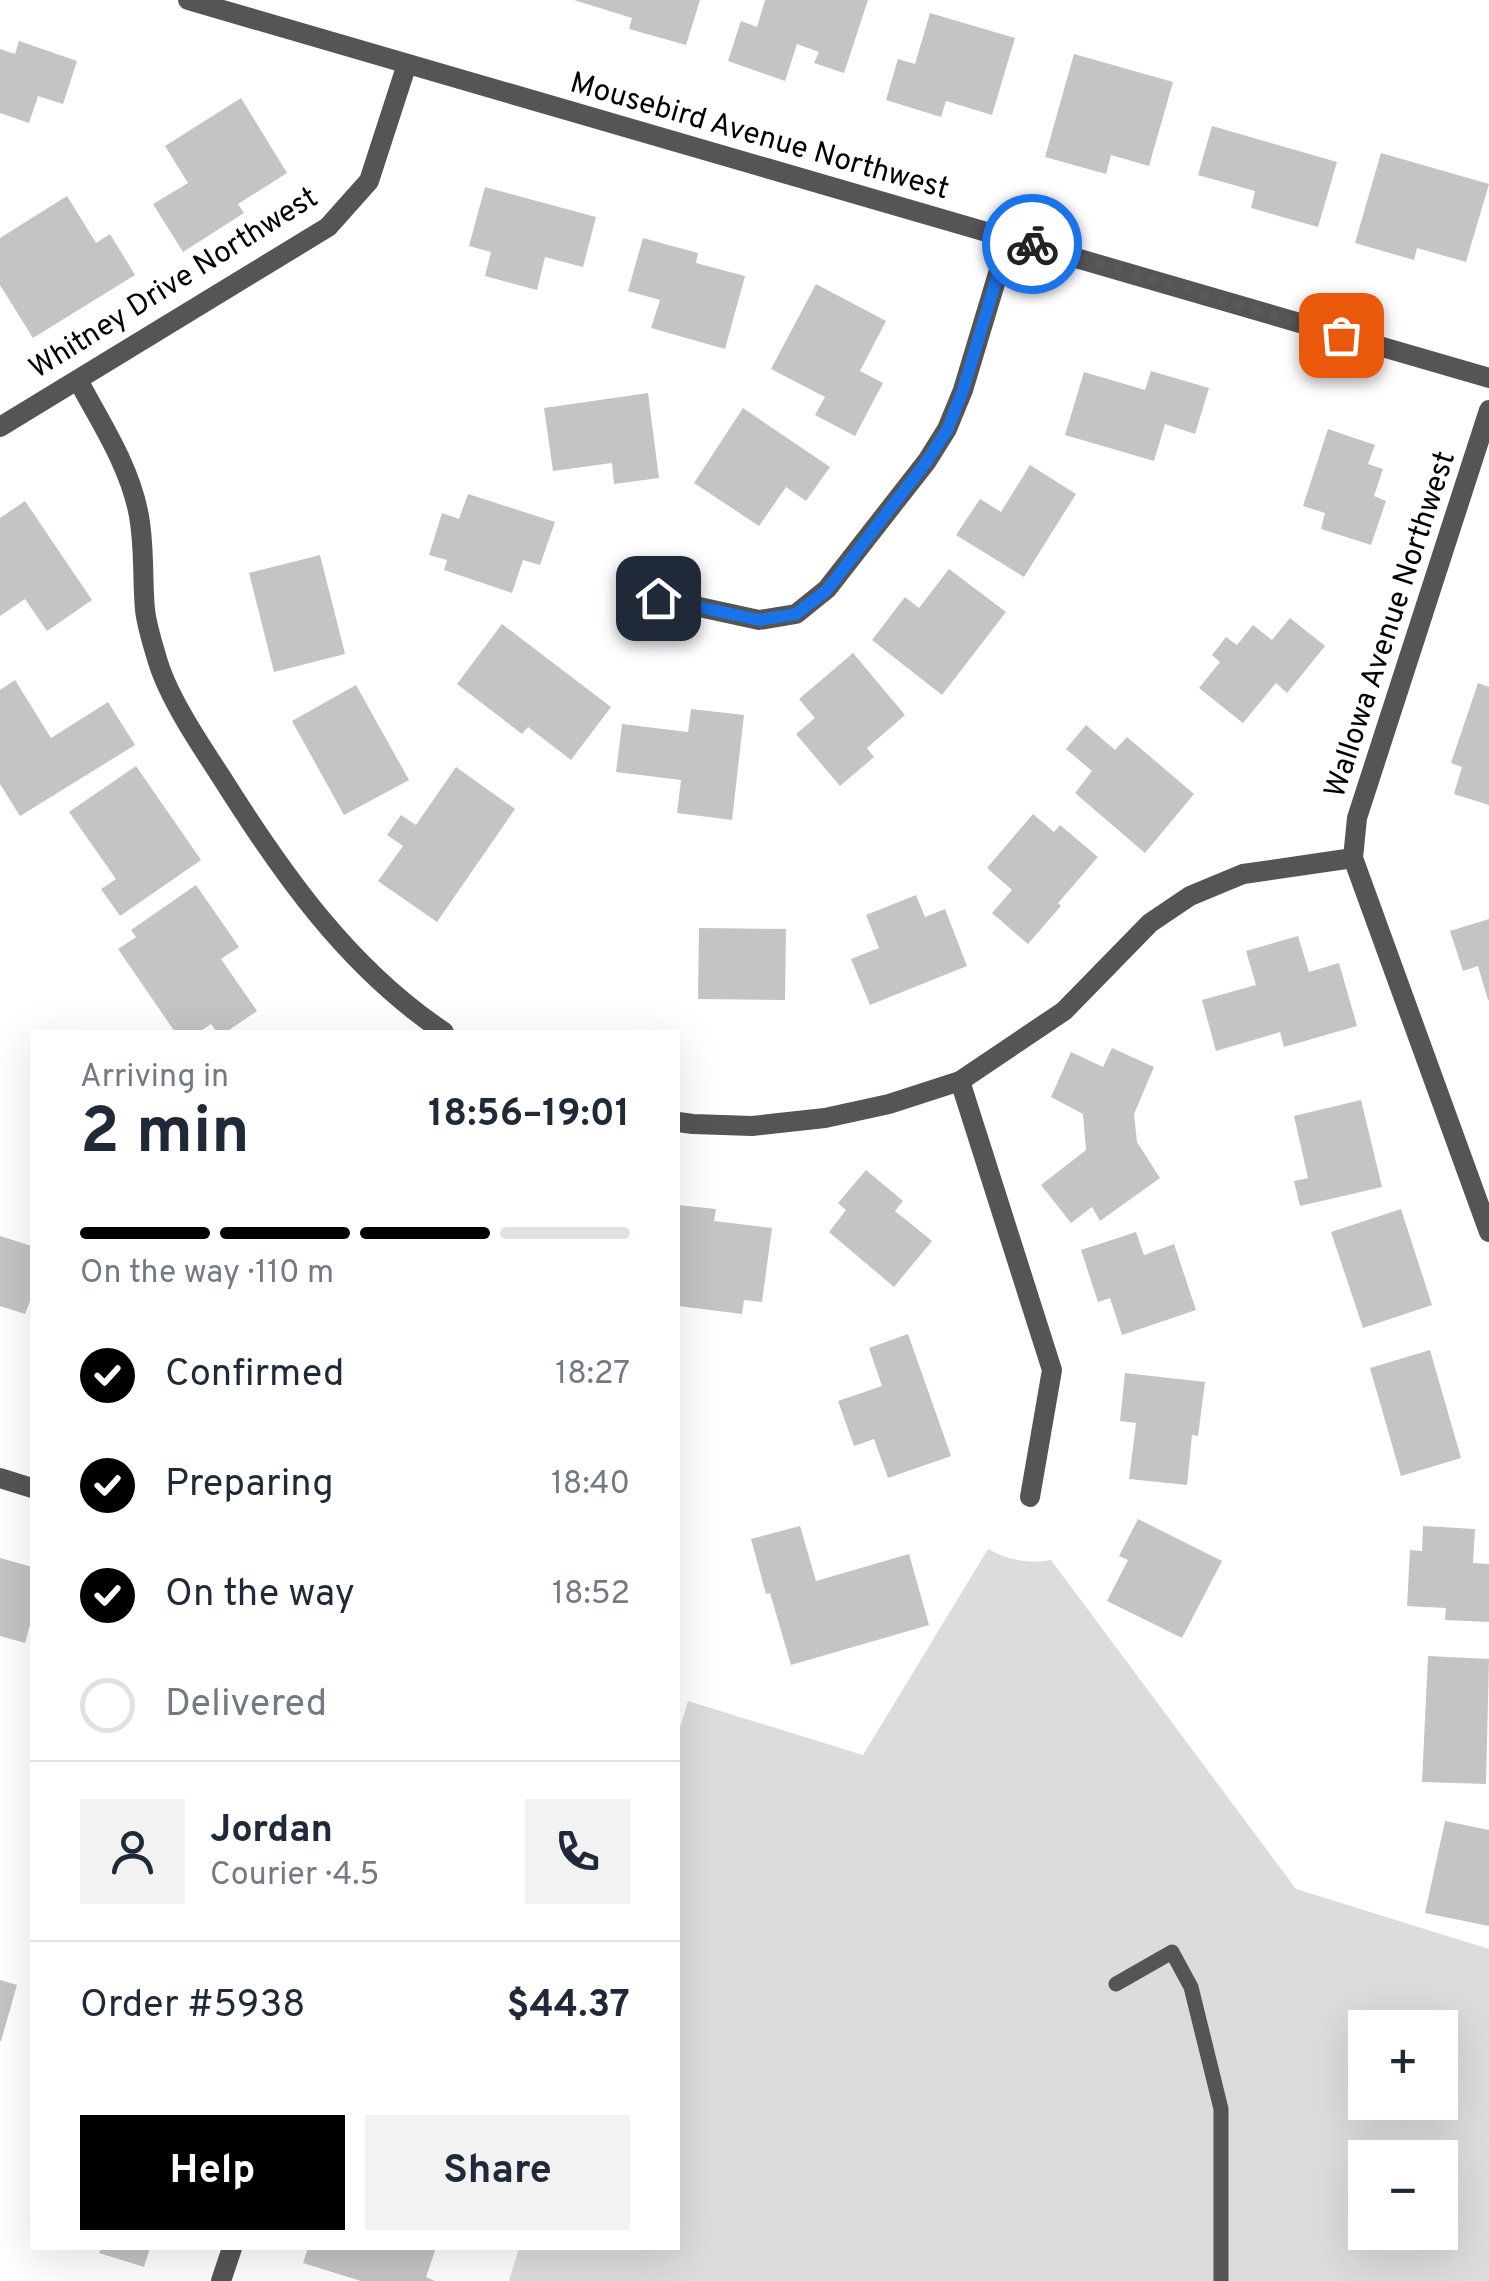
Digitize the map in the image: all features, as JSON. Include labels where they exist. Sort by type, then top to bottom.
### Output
[{"type":"street","name":"Mousebird Avenue Northwest","points":[[188,0],[1489,378]]},
{"type":"street","name":"Whitney Drive Northwest","points":[[0,427],[328,227],[369,181],[407,64]]},
{"type":"street","points":[[658,598],[759,620],[796,614],[827,590],[947,430],[1009,237]]},
{"type":"street","points":[[78,380],[125,466],[138,511],[146,614],[154,648],[193,733],[312,911],[358,962],[441,1030]]},
{"type":"street","name":"Wallowa Avenue Northwest","points":[[1353,858],[1357,818],[1489,410]]},
{"type":"street","points":[[680,1122],[752,1126],[825,1118],[888,1104],[960,1080],[1064,1011],[1150,923],[1190,896],[1244,874],[1353,858],[1489,1232]]},
{"type":"street","points":[[960,1080],[1052,1370],[1030,1497]]},
{"type":"street","points":[[0,1478],[30,1487]]},
{"type":"street","points":[[221,2281],[231,2250]]},
{"type":"lane","points":[[1116,1984],[1172,1952],[1191,1987],[1221,2109],[1221,2281]]},
{"type":"shaded area","points":[[988,1549],[1018,1560],[1051,1560],[1296,1889],[1489,1949],[1489,2281],[509,2281],[518,2250],[680,2250],[680,1727],[688,1701],[863,1755]]},
{"type":"building","points":[[574,0],[700,0],[686,45],[629,29],[632,18]]},
{"type":"building","points":[[765,0],[868,0],[844,73],[814,63],[819,52],[797,44],[785,81],[728,61],[741,21],[757,27]]},
{"type":"building","points":[[930,13],[1015,38],[992,115],[946,101],[941,117],[886,100],[898,59],[915,64]]},
{"type":"building","points":[[19,41],[77,61],[63,104],[38,96],[29,123],[0,113],[0,49],[15,54]]},
{"type":"building","points":[[1074,54],[1173,82],[1149,166],[1111,155],[1106,174],[1045,157]]},
{"type":"building","points":[[241,98],[287,173],[238,204],[244,213],[183,252],[153,204],[188,183],[165,146]]},
{"type":"building","points":[[1212,126],[1337,162],[1318,227],[1251,208],[1255,191],[1198,175]]},
{"type":"building","points":[[1381,153],[1489,184],[1466,262],[1417,248],[1414,260],[1355,243]]},
{"type":"building","points":[[485,187],[596,217],[583,267],[545,257],[537,290],[485,276],[491,252],[469,246]]},
{"type":"building","points":[[67,196],[96,243],[110,234],[135,275],[33,338],[0,285],[0,238]]},
{"type":"building","points":[[643,238],[698,253],[696,263],[745,276],[725,349],[651,328],[660,300],[628,291]]},
{"type":"building","points":[[816,284],[886,321],[860,371],[883,383],[855,436],[815,415],[825,397],[771,369]]},
{"type":"building","points":[[1151,371],[1209,388],[1195,434],[1165,424],[1154,461],[1065,435],[1084,372],[1145,390]]},
{"type":"building","points":[[648,393],[659,478],[614,484],[612,463],[553,471],[544,408]]},
{"type":"building","points":[[743,408],[830,467],[806,501],[786,487],[759,526],[694,483]]},
{"type":"building","points":[[1328,429],[1375,445],[1368,464],[1383,469],[1374,496],[1386,501],[1371,545],[1321,529],[1325,513],[1303,506]]},
{"type":"building","points":[[1030,465],[1076,494],[1024,577],[956,535],[980,499],[1001,512]]},
{"type":"building","points":[[468,494],[555,522],[540,565],[523,560],[512,593],[444,570],[447,560],[429,555],[442,513],[459,519]]},
{"type":"building","points":[[25,501],[92,600],[47,631],[25,599],[0,616],[0,518]]},
{"type":"building","points":[[320,555],[345,654],[274,672],[249,573]]},
{"type":"building","points":[[949,569],[1006,612],[942,695],[872,640],[905,597],[919,608]]},
{"type":"building","points":[[1290,618],[1325,646],[1287,693],[1276,683],[1243,723],[1199,688],[1220,662],[1212,655],[1226,637],[1237,645],[1253,625],[1272,640]]},
{"type":"building","points":[[502,624],[611,707],[571,760],[528,727],[522,734],[457,684]]},
{"type":"building","points":[[853,653],[905,715],[867,748],[874,757],[840,786],[796,734],[815,718],[799,699]]},
{"type":"building","points":[[15,680],[51,738],[108,702],[135,745],[20,816],[0,784],[0,690]]},
{"type":"building","points":[[1478,683],[1489,687],[1489,805],[1454,794],[1462,767],[1451,763]]},
{"type":"building","points":[[356,685],[409,780],[344,815],[292,721]]},
{"type":"building","points":[[691,709],[744,715],[732,820],[677,813],[681,780],[616,772],[622,724],[688,732]]},
{"type":"building","points":[[1086,725],[1115,750],[1127,737],[1194,794],[1145,853],[1075,793],[1092,771],[1066,749]]},
{"type":"building","points":[[136,766],[201,860],[120,916],[101,889],[116,879],[69,812]]},
{"type":"building","points":[[456,767],[515,809],[437,922],[378,881],[403,846],[387,835],[401,815],[416,825]]},
{"type":"building","points":[[1033,814],[1054,832],[1060,825],[1098,857],[1028,944],[992,913],[1012,890],[987,868]]},
{"type":"building","points":[[196,885],[239,947],[221,959],[257,1011],[229,1030],[216,1030],[211,1024],[202,1030],[174,1030],[118,949],[136,937],[131,930]]},
{"type":"building","points":[[916,895],[925,917],[945,909],[967,966],[870,1005],[851,959],[879,948],[866,915]]},
{"type":"building","points":[[1489,919],[1488,1000],[1478,966],[1463,971],[1450,931]]},
{"type":"building","points":[[699,928],[786,929],[785,1000],[698,999]]},
{"type":"building","points":[[1298,936],[1309,972],[1339,963],[1357,1026],[1284,1047],[1280,1032],[1216,1051],[1202,1000],[1256,985],[1246,951]]},
{"type":"building","points":[[1112,1048],[1154,1067],[1134,1114],[1137,1142],[1160,1178],[1100,1221],[1092,1207],[1071,1223],[1041,1185],[1086,1150],[1083,1114],[1051,1097],[1071,1052],[1103,1067]]},
{"type":"building","points":[[1361,1100],[1382,1187],[1300,1206],[1294,1181],[1308,1178],[1294,1116]]},
{"type":"building","points":[[866,1170],[903,1201],[895,1211],[932,1241],[894,1287],[829,1232],[846,1210],[838,1203]]},
{"type":"building","points":[[680,1205],[716,1209],[714,1221],[772,1228],[762,1302],[744,1300],[742,1314],[680,1306]]},
{"type":"building","points":[[1401,1209],[1432,1305],[1363,1328],[1331,1232]]},
{"type":"building","points":[[1136,1232],[1144,1255],[1174,1244],[1196,1310],[1122,1335],[1110,1298],[1098,1302],[1081,1250]]},
{"type":"building","points":[[0,1236],[30,1245],[30,1301],[25,1314],[0,1306]]},
{"type":"building","points":[[908,1334],[951,1456],[888,1478],[874,1439],[854,1446],[838,1401],[882,1386],[869,1348]]},
{"type":"building","points":[[1430,1350],[1461,1458],[1401,1476],[1370,1368]]},
{"type":"building","points":[[1125,1373],[1205,1382],[1198,1436],[1192,1435],[1187,1485],[1129,1479],[1136,1423],[1120,1421]]},
{"type":"building","points":[[1138,1519],[1222,1561],[1182,1638],[1107,1601],[1128,1560],[1119,1556]]},
{"type":"building","points":[[800,1526],[816,1581],[909,1554],[929,1625],[791,1665],[751,1539]]},
{"type":"building","points":[[1423,1526],[1475,1529],[1473,1563],[1489,1564],[1489,1622],[1445,1620],[1446,1608],[1407,1606],[1410,1550],[1422,1551]]},
{"type":"building","points":[[0,1558],[30,1566],[30,1624],[25,1643],[0,1636]]},
{"type":"building","points":[[1428,1656],[1489,1659],[1486,1784],[1422,1782]]},
{"type":"building","points":[[1445,1821],[1489,1830],[1489,1926],[1425,1913]]},
{"type":"building","points":[[0,1980],[17,1985],[1,2041],[0,2041]]},
{"type":"building","points":[[100,2250],[149,2250],[144,2267],[99,2253]]},
{"type":"building","points":[[307,2250],[435,2250],[426,2277],[435,2281],[361,2281],[303,2263]]},
{"type":"way so far","points":[[1032,244],[1341,335]]},
{"type":"route","points":[[658,598],[759,620],[796,614],[827,590],[947,430],[1009,237],[1032,244]]}]
